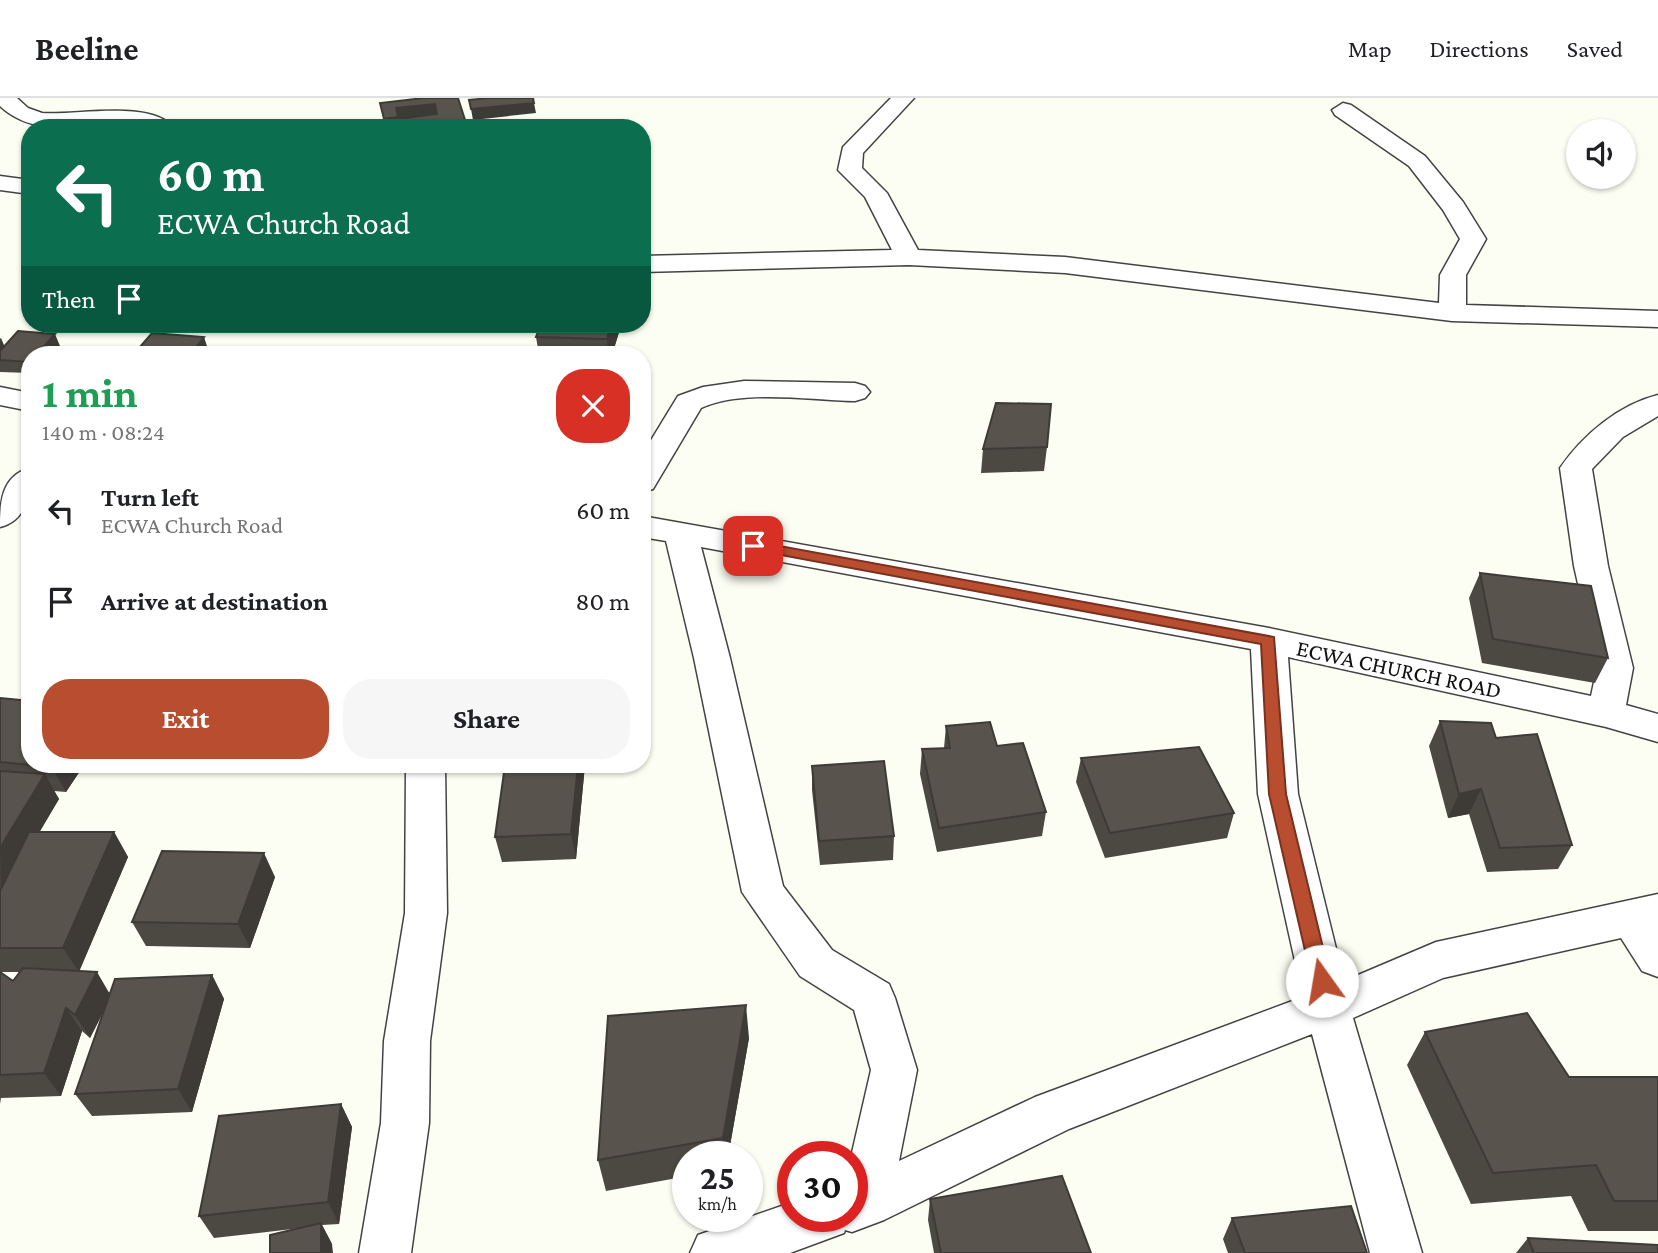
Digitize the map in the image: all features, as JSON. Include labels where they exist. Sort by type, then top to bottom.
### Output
[{"type":"street","points":[[4,98],[13,109],[30,117],[43,119]]},
{"type":"street","points":[[903,98],[851,152],[850,170],[875,193],[909,257]]},
{"type":"street","points":[[1343,110],[1417,161],[1454,207],[1473,239],[1453,275],[1452,313]]},
{"type":"street","points":[[103,119],[133,119]]},
{"type":"street","points":[[0,183],[21,186]]},
{"type":"street","points":[[651,264],[909,257],[1065,265],[1452,313],[1658,319]]},
{"type":"street","points":[[651,467],[689,402],[701,394],[725,391],[855,392]]},
{"type":"street","points":[[0,396],[21,400]]},
{"type":"street","points":[[1606,713],[1615,668],[1591,566],[1576,468],[1595,442],[1628,418],[1658,404]]},
{"type":"street","points":[[0,517],[21,490]]},
{"type":"street","points":[[661,529],[712,659],[763,892],[816,963],[873,998],[894,1070],[868,1149]]},
{"type":"street","name":"ECWA CHURCH ROAD","points":[[661,529],[1269,640],[1606,713],[1658,728]]},
{"type":"street","points":[[1269,640],[1278,794],[1328,1008],[1396,1253]]},
{"type":"street","points":[[385,1253],[405,1123],[407,1041],[426,913],[425,773]]},
{"type":"street","points":[[868,1200],[1052,1113],[1328,1008],[1436,961],[1645,915],[1658,958]]},
{"type":"street","points":[[716,1253],[779,1232]]},
{"type":"building","points":[[424,98],[458,98],[465,119],[399,119],[437,114],[435,104],[396,108],[398,117],[384,119],[380,103]]},
{"type":"building","points":[[533,98],[534,103],[471,109],[469,100]]},
{"type":"building","points":[[18,331],[55,334],[44,346],[21,346],[21,361],[0,360],[0,351]]},
{"type":"building","points":[[152,333],[204,337],[197,346],[141,346]]},
{"type":"building","points":[[538,333],[609,333],[607,339],[536,337]]},
{"type":"building","points":[[996,403],[1051,404],[1047,447],[983,449]]},
{"type":"building","points":[[1480,573],[1591,586],[1608,658],[1493,639]]},
{"type":"building","points":[[0,698],[21,700],[21,764],[0,762]]},
{"type":"building","points":[[1440,721],[1491,723],[1496,738],[1537,734],[1572,845],[1500,848],[1481,789],[1459,794]]},
{"type":"building","points":[[990,722],[997,746],[1023,743],[1046,812],[939,828],[922,749],[950,748],[946,726]]},
{"type":"building","points":[[1199,747],[1234,813],[1110,833],[1081,758]]},
{"type":"building","points":[[884,761],[894,836],[819,841],[812,766]]},
{"type":"building","points":[[0,771],[45,774],[0,848]]},
{"type":"building","points":[[504,773],[577,773],[571,834],[495,837]]},
{"type":"building","points":[[29,832],[114,832],[63,948],[0,948],[0,891]]},
{"type":"building","points":[[162,851],[264,853],[238,924],[132,922]]},
{"type":"building","points":[[23,968],[97,972],[75,1015],[66,1008],[44,1073],[0,1075],[0,972],[13,981]]},
{"type":"building","points":[[212,975],[178,1089],[75,1094],[115,979]]},
{"type":"building","points":[[746,1005],[723,1138],[672,1141],[672,1147],[598,1160],[608,1016]]},
{"type":"building","points":[[1527,1013],[1569,1077],[1658,1077],[1658,1201],[1614,1201],[1596,1165],[1493,1173],[1425,1032]]},
{"type":"building","points":[[341,1104],[328,1202],[199,1216],[219,1116]]},
{"type":"building","points":[[1062,1176],[1091,1253],[941,1253],[930,1199]]},
{"type":"building","points":[[1351,1206],[1367,1253],[1245,1253],[1232,1218]]},
{"type":"building","points":[[321,1223],[321,1253],[270,1253],[270,1235]]},
{"type":"building","points":[[1528,1238],[1658,1245],[1658,1253],[1534,1253]]},
{"type":"route","points":[[753,546],[1269,640],[1278,794],[1322,981]]}]
